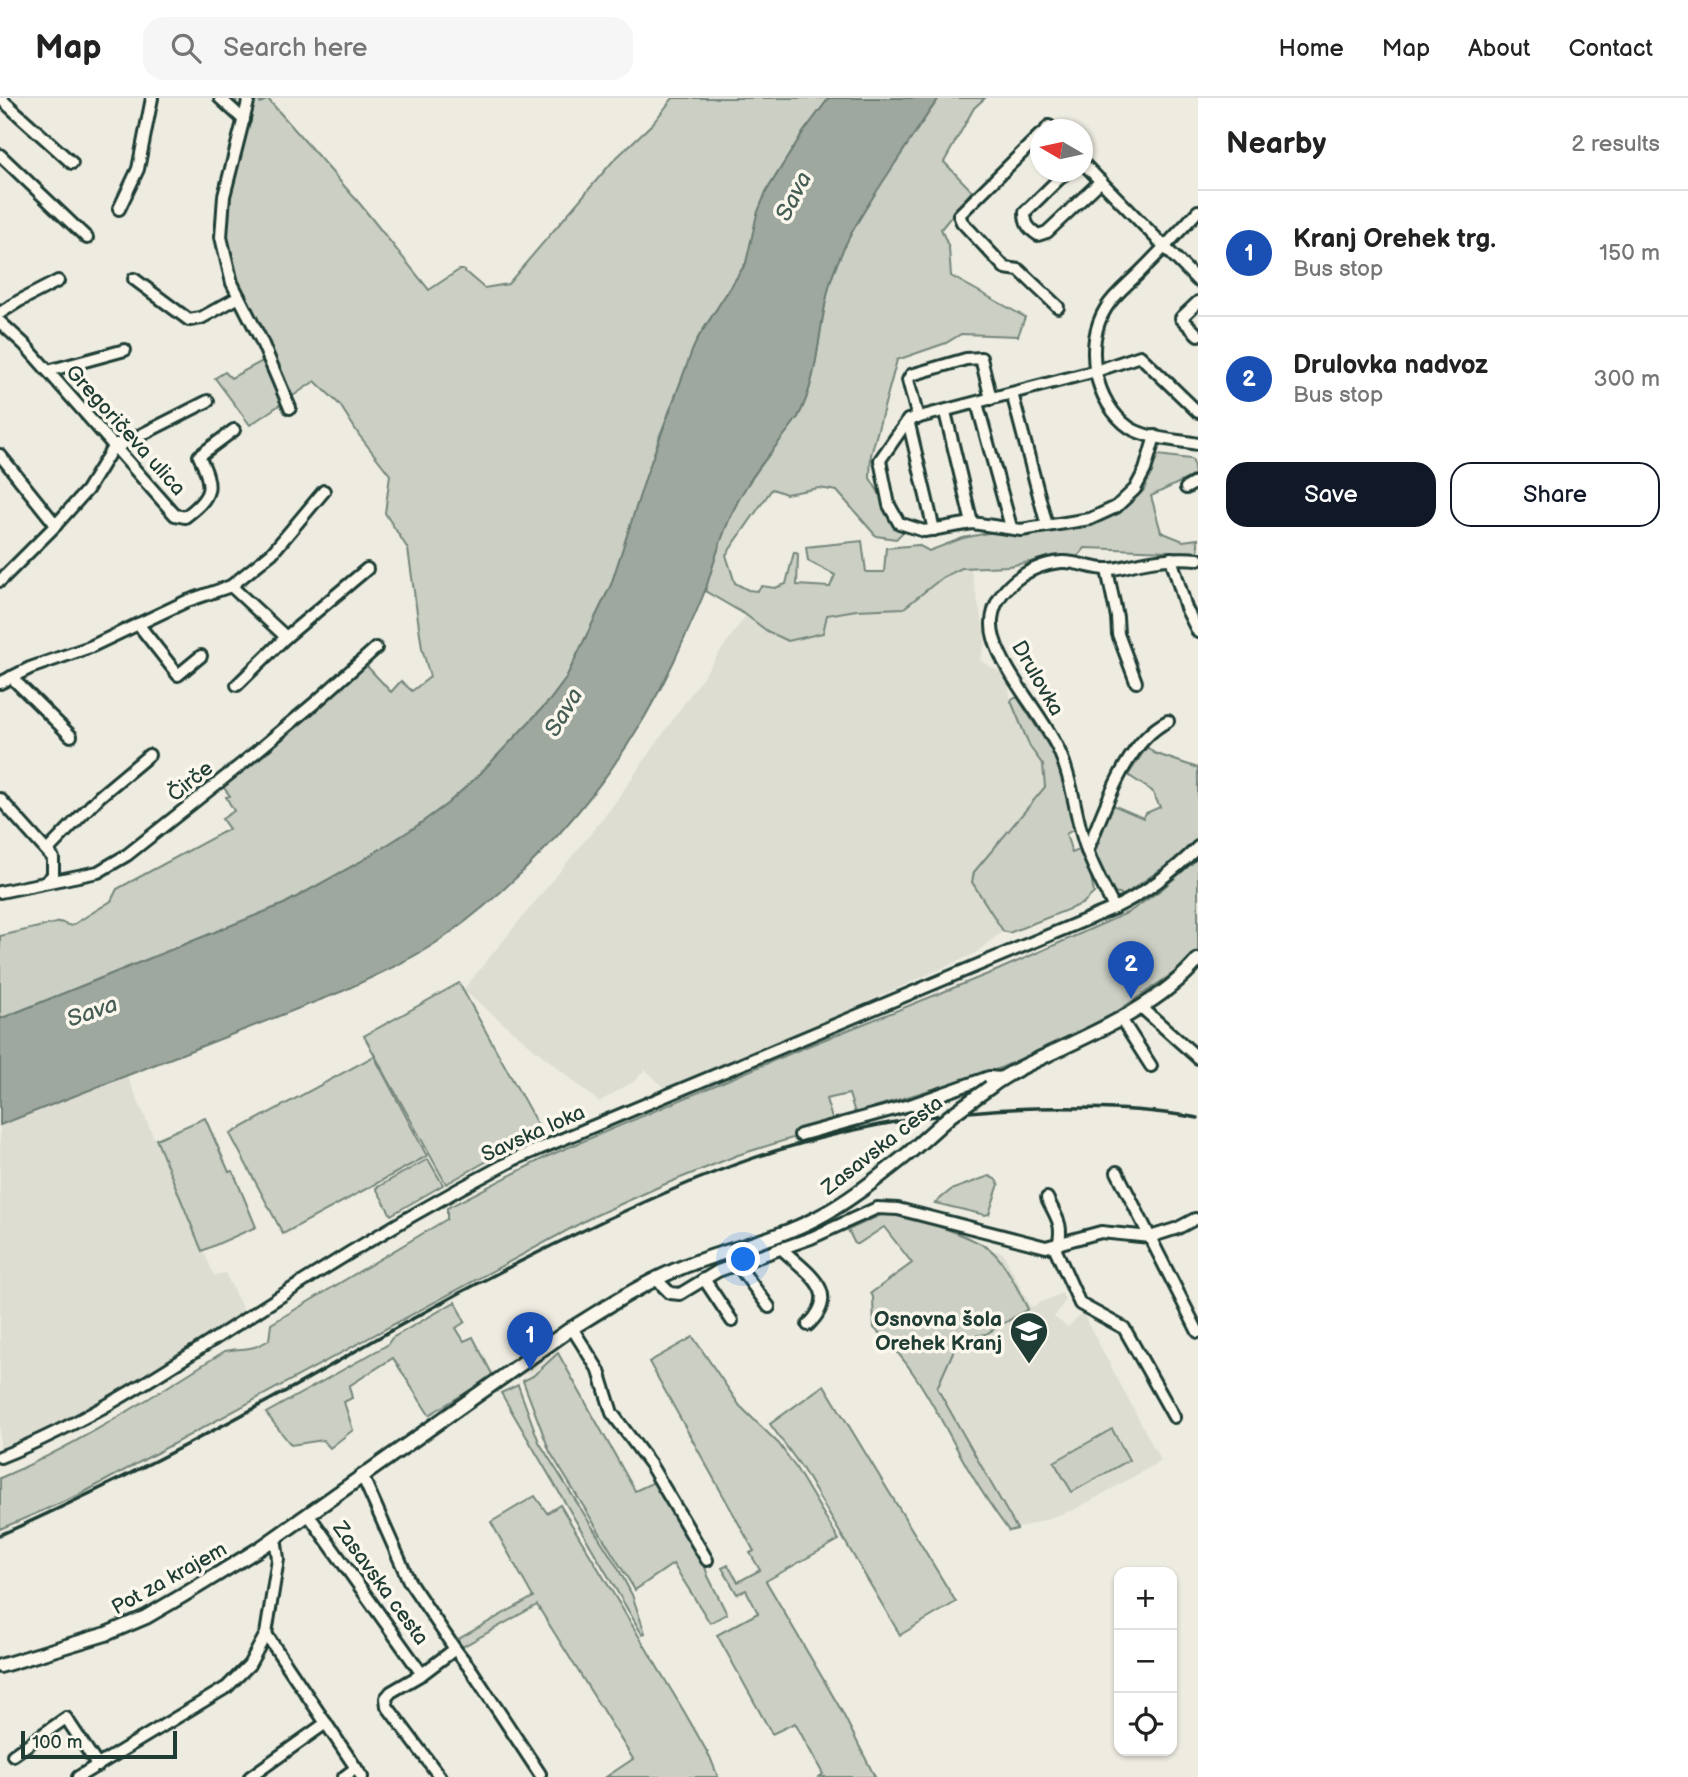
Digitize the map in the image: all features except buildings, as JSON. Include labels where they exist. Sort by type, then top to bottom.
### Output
[{"type":"street","points":[[0,98],[72,163]]},
{"type":"street","points":[[119,209],[138,169],[152,98]]},
{"type":"street","points":[[220,98],[244,120]]},
{"type":"street","points":[[249,98],[224,196],[221,223],[226,265],[290,408]]},
{"type":"street","points":[[1030,146],[959,215],[961,222],[1005,268],[1019,270],[1058,307]]},
{"type":"street","points":[[0,155],[87,238]]},
{"type":"street","points":[[1093,173],[1198,281]]},
{"type":"street","points":[[1056,182],[1025,212],[1025,221],[1030,229],[1038,234],[1047,232],[1101,181]]},
{"type":"street","points":[[1198,211],[1107,306],[1095,328],[1093,349],[1096,371],[1108,405],[1131,428],[1155,436],[1198,443]]},
{"type":"street","points":[[134,279],[189,320],[201,318],[239,296]]},
{"type":"street","points":[[0,313],[58,282]]},
{"type":"street","points":[[1198,302],[1181,318],[1198,335]]},
{"type":"street","name":"Gregoričeva ulica","points":[[0,322],[24,344],[115,444],[175,515],[185,517],[207,496],[211,486],[199,456],[234,430]]},
{"type":"street","name":"Gregoričeva ulica","points":[[48,371],[125,350]]},
{"type":"street","points":[[1155,436],[1145,470],[1135,489],[1116,507],[1090,519],[1021,530],[972,523],[924,531],[899,523],[890,505],[880,460],[913,419],[1096,371],[1140,356],[1198,412]]},
{"type":"street","points":[[934,530],[908,380],[911,375],[966,359],[981,358],[991,399]]},
{"type":"street","points":[[1013,393],[1047,526]]},
{"type":"street","points":[[0,581],[87,490],[115,444],[123,444],[208,401]]},
{"type":"street","points":[[977,403],[1011,527]]},
{"type":"street","points":[[945,411],[972,523]]},
{"type":"street","points":[[0,455],[56,525]]},
{"type":"street","points":[[1185,488],[1198,481]]},
{"type":"street","points":[[0,683],[30,668],[90,647],[187,601],[232,586],[272,553],[324,491]]},
{"type":"street","points":[[1171,558],[1186,608],[1198,632]]},
{"type":"street","name":"Drulovka","points":[[1114,908],[1087,851],[1060,752],[1009,668],[994,639],[991,624],[1003,590],[1030,569],[1044,564],[1065,561],[1107,570],[1171,558],[1198,559]]},
{"type":"street","points":[[237,685],[286,637],[367,569]]},
{"type":"street","points":[[1107,570],[1118,634],[1136,682]]},
{"type":"street","points":[[232,586],[286,637]]},
{"type":"street","points":[[138,624],[178,675],[201,656]]},
{"type":"street","name":"Čirče","points":[[0,892],[98,872],[127,855],[243,763],[376,648]]},
{"type":"street","points":[[11,677],[71,736]]},
{"type":"street","points":[[1087,851],[1117,781],[1140,743],[1155,727],[1168,721]]},
{"type":"street","points":[[47,851],[82,812],[149,755]]},
{"type":"street","points":[[0,799],[53,858],[53,875],[47,881]]},
{"type":"street","points":[[1114,908],[1149,888],[1198,847]]},
{"type":"street","name":"Savska loka","points":[[0,1457],[66,1428],[121,1398],[318,1272],[454,1192],[515,1160],[1114,908]]},
{"type":"street","points":[[1198,960],[1141,1007],[1198,1058]]},
{"type":"street","name":"Zasavska cesta","points":[[273,1539],[572,1328],[684,1266],[789,1231],[815,1219],[871,1183],[950,1116],[1001,1078],[1141,1007]]},
{"type":"street","points":[[1121,1019],[1151,1066]]},
{"type":"street","points":[[800,1135],[914,1104],[989,1077],[1001,1078]]},
{"type":"street","points":[[1117,1172],[1198,1332]]},
{"type":"street","points":[[1047,1198],[1062,1235],[1056,1246],[1080,1304],[1124,1328],[1174,1417]]},
{"type":"street","name":"Zasavska cesta","points":[[657,1280],[670,1293],[680,1294],[737,1264],[853,1221],[877,1208],[898,1209],[1000,1234],[1029,1244],[1056,1246],[1101,1232],[1150,1237],[1178,1228],[1197,1217]]},
{"type":"street","points":[[781,1248],[818,1283],[823,1294],[819,1314],[808,1325]]},
{"type":"street","points":[[737,1264],[769,1307]]},
{"type":"street","points":[[704,1279],[732,1321]]},
{"type":"street","points":[[572,1328],[599,1371],[612,1413],[650,1464],[707,1560]]},
{"type":"street","name":"Zasavska cesta","points":[[362,1475],[409,1581],[540,1774]]},
{"type":"street","name":"Zasavska cesta","points":[[308,1514],[422,1674]]},
{"type":"street","points":[[79,1777],[227,1688],[250,1665],[266,1634],[278,1559],[273,1539]]},
{"type":"street","name":"Pot za krajem","points":[[0,1666],[129,1625],[182,1596],[273,1539]]},
{"type":"street","points":[[266,1634],[359,1772],[344,1777]]},
{"type":"street","points":[[440,1777],[387,1706],[386,1698],[455,1649]]},
{"type":"street","points":[[13,1755],[66,1718],[98,1766]]},
{"type":"street","points":[[250,1777],[326,1723]]},
{"type":"shaded area","points":[[237,98],[258,98],[260,103],[268,99],[360,204],[429,290],[459,270],[463,270],[484,288],[508,284],[613,161],[653,123],[673,98],[829,98],[802,134],[766,192],[746,263],[698,338],[660,435],[611,585],[565,680],[550,700],[478,776],[447,804],[360,862],[284,904],[0,1019],[0,936],[60,922],[71,926],[111,901],[117,889],[229,829],[222,819],[234,811],[226,797],[230,796],[221,784],[364,663],[391,692],[401,681],[412,691],[430,677],[422,648],[408,549],[385,513],[390,475],[340,405],[315,381],[250,425],[215,378],[225,372],[231,378],[274,355],[230,267],[223,221],[244,123],[234,107]]},
{"type":"shaded area","points":[[939,98],[985,98],[974,108],[944,162],[972,191],[941,229],[949,248],[951,276],[1025,317],[1018,336],[961,334],[946,343],[897,360],[871,455],[870,478],[903,532],[896,539],[876,536],[837,491],[819,488],[786,494],[772,489],[726,555],[735,583],[748,590],[757,591],[762,586],[775,588],[786,584],[794,552],[798,554],[797,585],[830,587],[835,575],[808,561],[806,547],[862,541],[866,572],[884,572],[886,548],[918,545],[929,551],[963,538],[988,533],[1021,533],[1093,524],[1120,513],[1144,490],[1158,455],[1193,461],[1195,475],[1151,496],[1161,532],[1183,541],[1198,539],[1198,552],[1085,548],[1074,561],[1045,559],[1009,566],[962,568],[943,577],[904,608],[856,610],[827,615],[823,633],[788,641],[767,631],[705,591],[723,533],[738,500],[798,417],[805,400],[815,365],[827,294],[841,253],[865,207]]},
{"type":"shaded area","points":[[970,567],[986,638],[980,660],[1007,677],[1011,701],[1030,747],[1043,765],[1045,787],[974,872],[972,883],[1003,931],[974,954],[822,1022],[664,1088],[645,1069],[636,1080],[599,1102],[463,990],[609,811],[746,615],[767,631],[788,641],[823,633],[827,615],[856,610],[904,608],[943,577]]},
{"type":"shaded area","points":[[1018,698],[1055,756],[1068,794],[1075,829],[1066,834],[1072,853],[1079,850],[1091,876],[1094,893],[1082,904],[1009,933],[1003,931],[972,882],[974,872],[1045,787],[1043,765],[1030,747],[1011,701]]},
{"type":"shaded area","points":[[1147,747],[1154,753],[1198,768],[1198,838],[1177,858],[1124,895],[1114,893],[1108,886],[1095,853],[1113,805],[1143,818],[1146,813],[1160,807],[1152,791],[1128,775]]},
{"type":"shaded area","points":[[1198,858],[1198,951],[1191,961],[1093,1028],[998,1069],[855,1113],[849,1094],[826,1099],[834,1125],[738,1155],[590,1218],[79,1495],[0,1529],[0,1478],[87,1435],[225,1351],[252,1348],[269,1340],[271,1324],[447,1219],[447,1208],[548,1156],[808,1046],[998,970],[1129,912],[1162,889]]},
{"type":"shaded area","points":[[459,983],[541,1131],[446,1184],[364,1036]]},
{"type":"shaded area","points":[[374,1056],[427,1156],[283,1234],[230,1134]]},
{"type":"shaded area","points":[[127,1076],[214,1275],[225,1273],[244,1312],[91,1408],[36,1435],[0,1448],[0,1125]]},
{"type":"shaded area","points":[[205,1118],[229,1172],[233,1171],[256,1227],[202,1251],[156,1139]]},
{"type":"shaded area","points":[[428,1159],[443,1185],[391,1215],[376,1188]]},
{"type":"shaded area","points":[[989,1176],[999,1184],[989,1214],[935,1203],[951,1190]]},
{"type":"shaded area","points":[[885,1213],[924,1222],[985,1246],[1003,1264],[1028,1309],[986,1334],[965,1338],[957,1343],[937,1388],[1017,1529],[1009,1531],[999,1517],[916,1378],[890,1343],[874,1328],[871,1293],[912,1263],[884,1227],[858,1244],[855,1244],[848,1230]]},
{"type":"shaded area","name":"Osnovna šola Orehek Kranj","points":[[975,1246],[1003,1253],[1031,1307],[1062,1293],[1065,1301],[1054,1317],[1068,1327],[1082,1312],[1161,1461],[1076,1509],[1017,1529],[937,1388],[957,1343]]},
{"type":"shaded area","points":[[455,1302],[465,1322],[456,1328],[464,1341],[473,1337],[493,1376],[429,1415],[393,1358],[349,1386],[352,1398],[344,1402],[353,1430],[330,1448],[323,1440],[291,1445],[266,1413],[387,1345],[392,1338]]},
{"type":"shaded area","points":[[693,1337],[740,1406],[779,1444],[839,1540],[766,1581],[840,1708],[875,1777],[819,1777],[823,1774],[795,1723],[772,1734],[717,1635],[758,1613],[746,1590],[737,1594],[722,1568],[728,1565],[738,1582],[760,1570],[750,1553],[754,1551],[649,1362]]},
{"type":"shaded area","points":[[558,1353],[635,1491],[654,1482],[700,1551],[708,1576],[727,1614],[710,1623],[673,1564],[635,1590],[550,1452],[523,1381],[533,1376]]},
{"type":"shaded area","points":[[518,1385],[539,1442],[618,1568],[632,1595],[645,1633],[642,1634],[501,1393]]},
{"type":"shaded area","points":[[824,1385],[956,1602],[900,1635],[802,1468],[770,1424]]},
{"type":"shaded area","points":[[1112,1429],[1129,1460],[1072,1492],[1054,1462]]},
{"type":"shaded area","points":[[535,1496],[547,1513],[560,1505],[685,1713],[718,1777],[606,1777],[633,1759],[537,1605],[462,1647],[455,1641],[533,1597],[491,1522]]},
{"type":"water","name":"Sava","points":[[829,98],[939,98],[868,205],[838,262],[827,294],[811,383],[798,417],[737,503],[723,534],[699,606],[654,701],[631,740],[577,813],[515,879],[481,909],[446,936],[409,959],[343,991],[0,1125],[0,1019],[284,904],[360,862],[447,804],[478,776],[550,700],[565,680],[611,585],[647,473],[698,338],[746,263],[757,214],[766,192],[802,134]]},
{"type":"railway","points":[[0,1535],[104,1487],[206,1434],[529,1257],[651,1199],[744,1161],[852,1131],[913,1119],[974,1112],[1097,1108],[1198,1118]]},
{"type":"place","name":"Drulovka nadvoz","points":[[1131,999]]},
{"type":"place","name":"Osnovna šola Orehek Kranj","points":[[1029,1365]]},
{"type":"place","name":"Kranj Orehek trg.","points":[[530,1370]]}]
